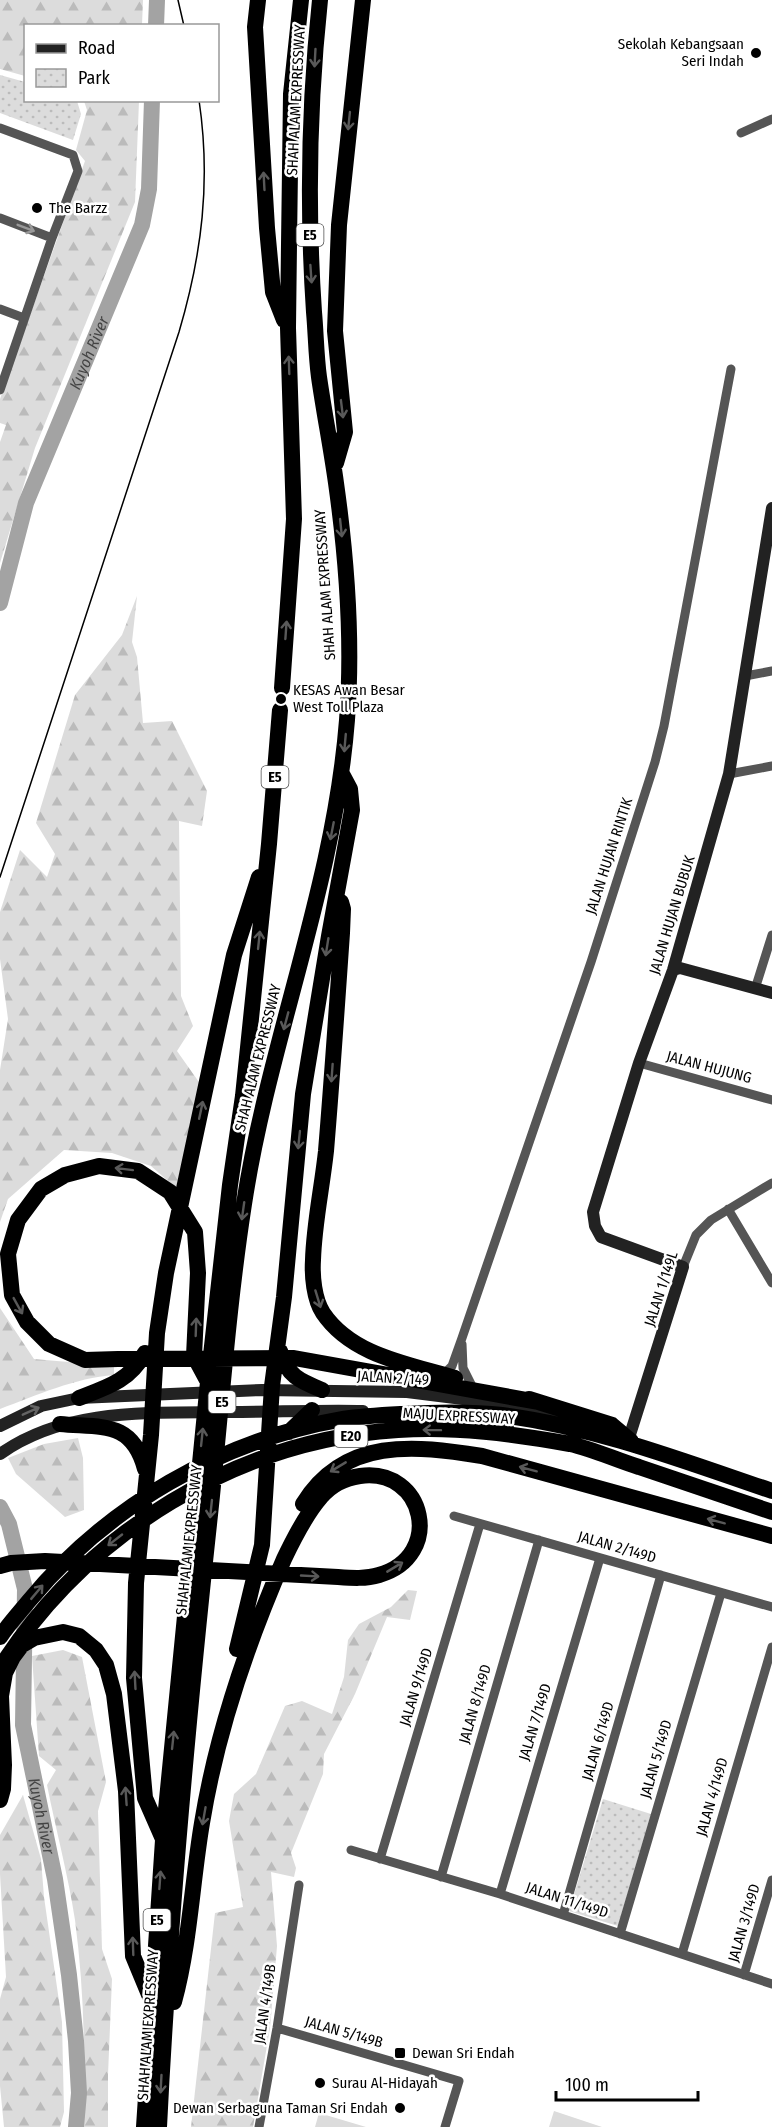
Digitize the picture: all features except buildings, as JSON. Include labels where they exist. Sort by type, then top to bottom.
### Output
[{"type":"highway","points":[[258,0],[255,27],[267,228],[273,292],[288,328]]},
{"type":"highway","name":"SHAH ALAM EXPRESSWAY","points":[[282,688],[294,519],[288,328],[291,93],[301,0]]},
{"type":"highway","name":"SHAH ALAM EXPRESSWAY","points":[[159,2127],[163,2041],[192,1683],[244,1204],[253,1149],[320,891],[342,774],[347,715],[348,634],[344,562],[334,470],[319,373],[310,261],[310,145],[320,0]]},
{"type":"highway","points":[[334,470],[345,432],[338,381],[335,331],[339,225],[363,0]]},
{"type":"highway","name":"SHAH ALAM EXPRESSWAY","points":[[144,2127],[163,1840],[208,1382],[230,1185],[243,1096],[269,844],[280,710]]},
{"type":"highway","points":[[214,1758],[212,1737],[241,1638],[262,1545],[267,1390],[284,1297],[303,1094],[352,810],[350,789],[342,774]]},
{"type":"highway","points":[[163,1840],[145,1798],[134,1678],[136,1583],[157,1394],[158,1333],[166,1273],[234,956],[269,844]]},
{"type":"highway","points":[[337,889],[343,909],[342,933],[326,1153],[315,1241],[314,1285],[322,1311],[338,1331],[360,1347],[395,1360],[612,1425],[632,1442]]},
{"type":"highway","points":[[208,1382],[195,1356],[198,1274],[195,1232],[170,1192],[138,1171],[99,1166],[65,1175],[41,1189],[18,1220],[8,1254],[12,1295],[27,1322],[49,1344],[85,1360],[118,1359],[294,1358],[538,1402]]},
{"type":"highway","points":[[79,1398],[111,1386],[128,1376],[139,1364],[158,1333]]},
{"type":"highway","points":[[277,1342],[282,1358],[295,1377],[322,1390]]},
{"type":"highway","points":[[265,1478],[286,1435],[312,1410]]},
{"type":"highway","name":"MAJU EXPRESSWAY","points":[[0,1637],[71,1555],[105,1525],[168,1483],[210,1461],[260,1440],[344,1419],[444,1411],[502,1415],[632,1442],[772,1489]]},
{"type":"highway","points":[[60,1424],[110,1428],[126,1434],[135,1443],[147,1475]]},
{"type":"highway","name":"MAJU EXPRESSWAY","points":[[0,1668],[15,1644],[54,1596],[99,1552],[147,1516],[204,1483],[256,1460],[313,1443],[397,1430],[430,1429],[498,1433],[573,1445],[772,1512]]},
{"type":"highway","points":[[288,1552],[294,1520],[316,1484],[330,1472],[363,1455],[411,1448],[482,1456],[772,1536]]},
{"type":"highway","points":[[0,1566],[11,1563],[45,1562],[338,1578],[357,1579],[380,1575],[402,1563],[416,1546],[421,1527],[417,1508],[405,1490],[385,1478],[365,1475],[342,1481],[321,1496],[288,1552],[260,1614],[214,1758],[202,1823],[181,1975],[163,2041]]},
{"type":"highway","points":[[0,1800],[4,1765],[1,1696],[5,1672],[22,1645],[34,1638],[63,1632],[79,1636],[96,1650],[106,1665],[114,1694],[126,1791],[133,1956],[151,2001]]},
{"type":"main road","name":"JALAN HUJAN BUBUK","points":[[683,1267],[601,1237],[595,1226],[593,1212],[639,1063],[673,970],[729,774],[745,676],[766,581],[772,508]]},
{"type":"main road","points":[[673,970],[681,969],[772,993]]},
{"type":"main road","name":"JALAN 1/149L","points":[[632,1442],[683,1267]]},
{"type":"main road","name":"JALAN 2/149","points":[[2,1424],[41,1406],[79,1398],[267,1390],[407,1392],[518,1406],[632,1442]]},
{"type":"main road","points":[[0,1454],[14,1444],[60,1424],[76,1420],[155,1413],[312,1410],[414,1412],[545,1436],[633,1463],[772,1517]]},
{"type":"street","points":[[741,133],[772,119]]},
{"type":"street","points":[[0,128],[73,155],[78,171],[52,238],[0,390]]},
{"type":"street","points":[[0,218],[52,238]]},
{"type":"street","points":[[0,309],[24,318]]},
{"type":"street","name":"JALAN HUJAN RINTIK","points":[[407,1392],[428,1386],[452,1366],[591,962],[655,762],[664,726],[731,369]]},
{"type":"street","points":[[745,676],[772,671]]},
{"type":"street","points":[[729,774],[772,766]]},
{"type":"street","points":[[755,989],[772,935]]},
{"type":"street","name":"JALAN HUJUNG","points":[[639,1063],[772,1100]]},
{"type":"street","name":"JALAN 1/149L","points":[[683,1267],[696,1235],[711,1220],[772,1183]]},
{"type":"street","points":[[729,1209],[772,1283]]},
{"type":"street","name":"JALAN HUJAN RINTIK","points":[[462,1338],[464,1368],[470,1384],[483,1401]]},
{"type":"street","name":"JALAN 2/149D","points":[[454,1516],[772,1607]]},
{"type":"street","name":"JALAN 9/149D","points":[[380,1859],[480,1524]]},
{"type":"street","name":"JALAN 8/149D","points":[[441,1877],[539,1540]]},
{"type":"street","name":"JALAN 7/149D","points":[[500,1894],[600,1558]]},
{"type":"street","name":"JALAN 6/149D","points":[[563,1915],[661,1575]]},
{"type":"street","name":"JALAN 5/149D","points":[[620,1934],[721,1593]]},
{"type":"street","name":"JALAN 4/149D","points":[[682,1954],[772,1647]]},
{"type":"street","name":"JALAN 11/149D","points":[[351,1850],[500,1894],[772,1984]]},
{"type":"street","name":"JALAN 3/149D","points":[[744,1975],[772,1880]]},
{"type":"street","name":"JALAN 4/149B","points":[[259,2127],[299,1886]]},
{"type":"street","name":"JALAN 5/149B","points":[[277,2028],[459,2080],[445,2127]]},
{"type":"green space","points":[[0,0],[143,0],[142,24],[24,24],[24,76],[0,69]]},
{"type":"green space","points":[[0,75],[24,82],[24,102],[77,102],[81,114],[73,140],[0,113]]},
{"type":"green space","points":[[84,102],[139,102],[135,202],[35,448],[0,563],[0,442],[6,425],[0,423],[0,399],[85,161],[76,150],[87,110]]},
{"type":"green space","points":[[137,596],[132,642],[137,657],[143,723],[172,721],[207,791],[202,826],[179,821],[181,996],[193,1026],[177,1051],[201,1085],[176,1188],[151,1166],[112,1153],[64,1150],[8,1199],[0,1222],[0,1070],[8,1019],[0,959],[0,912],[20,850],[47,877],[55,854],[36,823],[75,695],[122,635]]},
{"type":"green space","points":[[0,1308],[34,1359],[114,1366],[114,1375],[71,1383],[0,1409]]},
{"type":"green space","points":[[78,1438],[83,1458],[84,1510],[65,1517],[16,1474],[8,1458],[44,1444]]},
{"type":"green space","points":[[408,1590],[417,1591],[410,1620],[387,1617],[355,1694],[324,1754],[323,1774],[291,1853],[296,1868],[294,1877],[271,1872],[277,1946],[270,2028],[253,2127],[191,2127],[215,1913],[243,1907],[229,1821],[234,1794],[256,1774],[285,1706],[302,1701],[332,1714],[344,1677],[348,1640],[359,1624],[391,1607]]},
{"type":"green space","points":[[63,1650],[82,1657],[106,1782],[98,1811],[102,1949],[112,1979],[108,2127],[82,2127],[83,2024],[75,1920],[47,1785],[56,1770],[39,1756],[32,1656]]},
{"type":"green space","points":[[23,1795],[41,1859],[44,1897],[62,2022],[64,2112],[60,2127],[4,2127],[0,2086],[0,1999],[6,1977],[0,1835]]},
{"type":"green space","points":[[603,1799],[651,1814],[618,1926],[569,1911]]},
{"type":"green space","points":[[554,2111],[602,2127],[549,2127]]},
{"type":"green space","points":[[319,2113],[366,2127],[315,2127]]},
{"type":"waterway","name":"Kuyoh River","points":[[156,24],[157,0]]},
{"type":"waterway","name":"Kuyoh River","points":[[0,603],[26,503],[142,225],[149,189],[152,102]]},
{"type":"waterway","name":"Kuyoh River","points":[[0,1507],[9,1524],[25,1589],[23,1725],[55,1879],[69,1975],[79,2093],[76,2127]]},
{"type":"tram line","points":[[178,0],[184,24]]},
{"type":"tram line","points":[[0,877],[187,303],[199,246],[204,188],[203,130],[199,102]]},
{"type":"place","name":"Sekolah Kebangsaan Seri Indah","points":[[756,53]]},
{"type":"place","name":"The Barzz","points":[[37,208]]},
{"type":"place","name":"KESAS Awan Besar West Toll Plaza","points":[[281,699]]},
{"type":"place","name":"Dewan Sri Endah","points":[[400,2053]]},
{"type":"place","name":"Surau Al-Hidayah","points":[[320,2083]]},
{"type":"place","name":"Dewan Serbaguna Taman Sri Endah","points":[[400,2108]]}]
